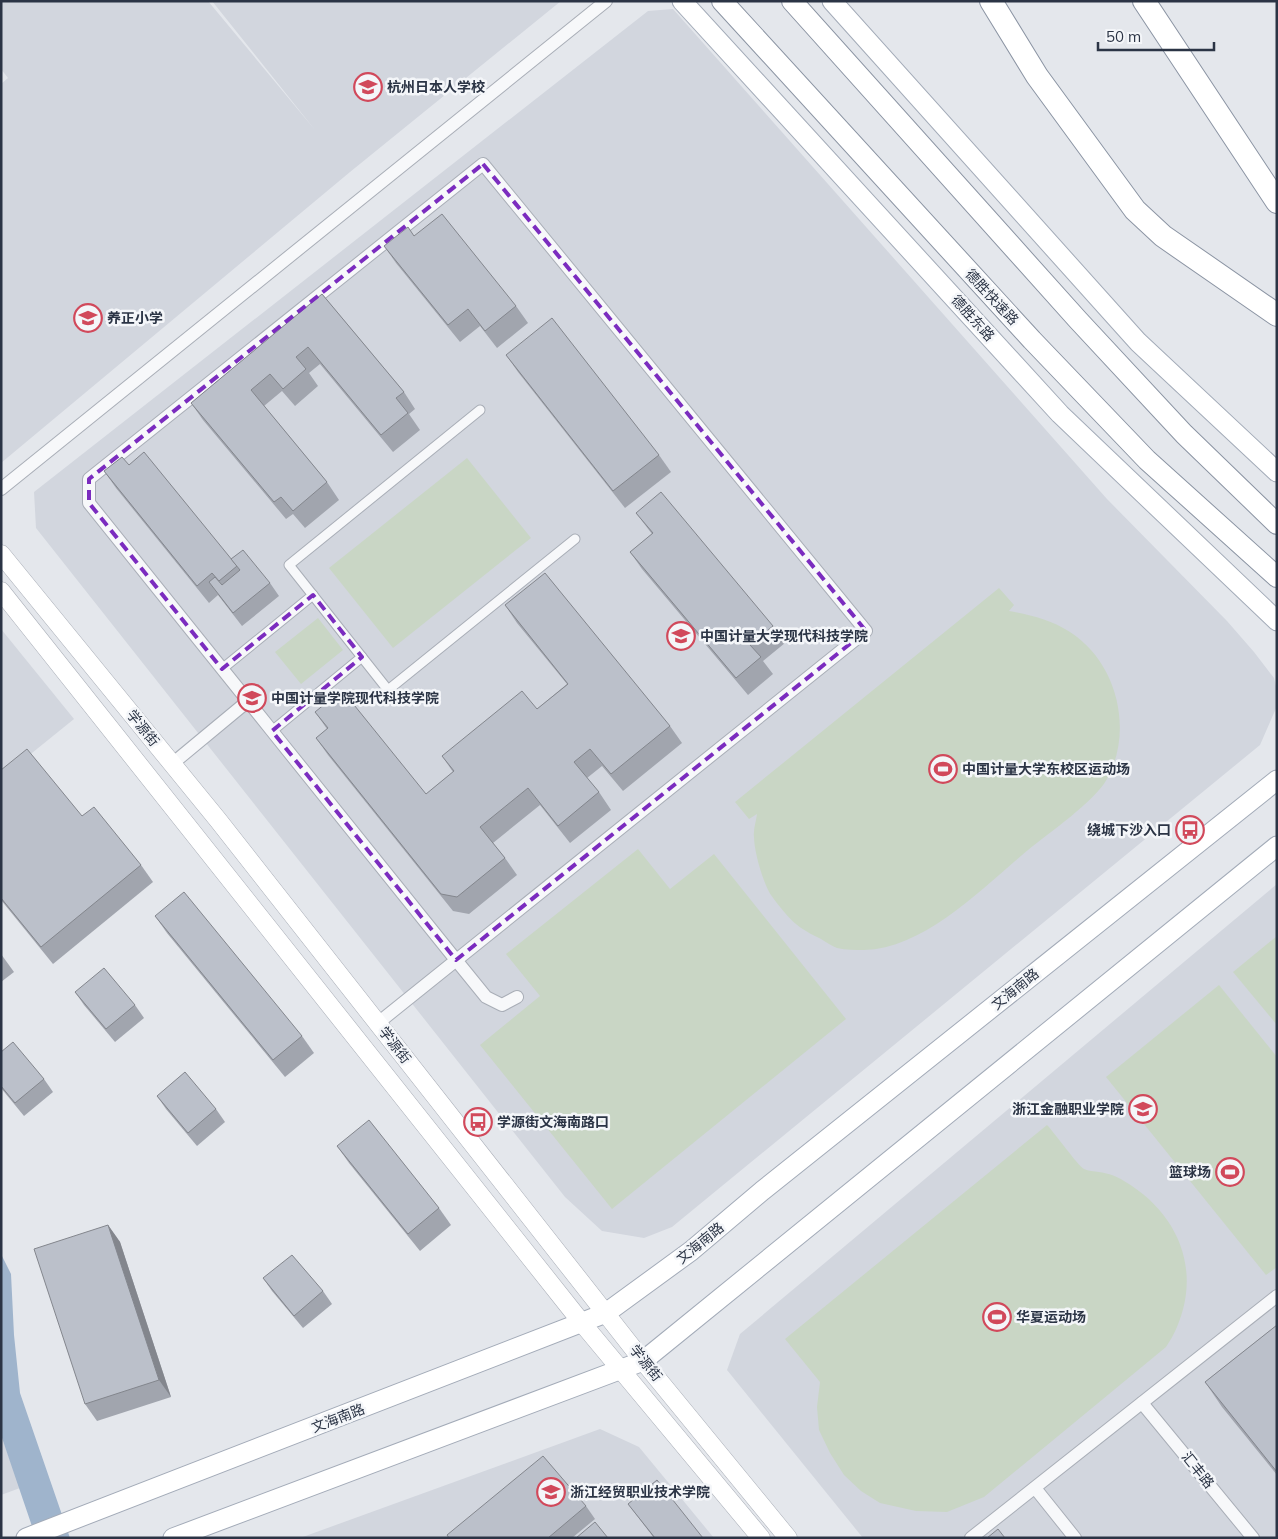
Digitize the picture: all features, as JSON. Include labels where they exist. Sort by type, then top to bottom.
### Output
[{"type":"highway","name":"德胜快速路","points":[[722,1],[1032,340],[1147,460],[1277,577]]},
{"type":"highway","points":[[792,1],[1078,320],[1184,434],[1277,524]]},
{"type":"highway","points":[[991,1],[1037,76],[1135,210],[1163,236],[1269,309]]},
{"type":"highway","points":[[1144,1],[1277,202]]},
{"type":"main road","name":"德胜东路","points":[[682,1],[1060,414],[1277,621]]},
{"type":"main road","points":[[832,1],[1138,342],[1277,472]]},
{"type":"main road","name":"学源街","points":[[1,554],[172,764],[643,1360],[788,1538]]},
{"type":"main road","points":[[1,591],[582,1323],[760,1538]]},
{"type":"main road","name":"文海南路","points":[[26,1538],[606,1313],[691,1251],[793,1166],[1277,780]]},
{"type":"main road","points":[[173,1538],[643,1360],[1277,846]]},
{"type":"street","points":[[1,489],[606,1]]},
{"type":"street","points":[[378,1023],[456,960],[866,631],[483,164],[89,480],[89,503],[222,669],[248,701],[456,960],[486,997],[502,1005],[517,997]]},
{"type":"street","points":[[480,410],[289,564],[388,690],[575,539]]},
{"type":"street","points":[[222,669],[313,595]]},
{"type":"street","points":[[272,731],[362,657]]},
{"type":"street","points":[[172,764],[248,701]]},
{"type":"street","points":[[971,1538],[1277,1296]]},
{"type":"street","name":"汇丰路","points":[[1142,1403],[1252,1538]]},
{"type":"street","points":[[1035,1488],[1075,1538]]},
{"type":"highlighted area","points":[[483,164],[866,631],[456,960],[272,731],[362,657],[313,595],[222,669],[89,503],[89,479]]},
{"type":"shaded area","name":"养正小学","points":[[1,1],[208,1],[315,130],[212,1],[561,1],[350,172],[1,463],[1,84],[8,78],[1,69]]},
{"type":"shaded area","name":"中国计量大学现代科技学院","points":[[673,9],[1107,499],[1227,621],[1254,652],[1274,678],[1277,690],[1277,706],[1260,745],[672,1227],[644,1238],[602,1231],[565,1197],[36,528],[34,492],[648,11]]},
{"type":"shaded area","points":[[1,629],[74,719],[1,778]]},
{"type":"shaded area","name":"浙江金融职业学院","points":[[1277,884],[1277,1538],[863,1538],[727,1370],[740,1334]]},
{"type":"shaded area","name":"浙江经贸职业技术学院","points":[[600,1429],[639,1447],[714,1538],[300,1538]]},
{"type":"shaded area","points":[[1,1435],[20,1488],[1,1495]]},
{"type":"green space","points":[[467,458],[531,538],[393,648],[329,568]]},
{"type":"green space","name":"中国计量大学东校区运动场","points":[[999,588],[1014,605],[1009,611],[1041,618],[1056,624],[1086,645],[1099,661],[1109,679],[1116,698],[1120,719],[1119,740],[1115,760],[1107,779],[1101,788],[1071,816],[952,914],[931,928],[887,947],[847,950],[835,947],[797,925],[785,913],[768,890],[754,843],[757,814],[749,819],[735,802]]},
{"type":"green space","points":[[318,618],[343,650],[301,684],[275,652]]},
{"type":"green space","points":[[638,849],[670,889],[714,854],[846,1019],[612,1209],[480,1045],[540,996],[506,954]]},
{"type":"green space","points":[[1277,936],[1277,1025],[1233,972]]},
{"type":"green space","name":"篮球场","points":[[1219,985],[1277,1057],[1277,1267],[1266,1275],[1106,1077]]},
{"type":"green space","name":"华夏运动场","points":[[1047,1125],[1084,1169],[1109,1174],[1124,1181],[1143,1194],[1171,1225],[1180,1244],[1185,1263],[1187,1284],[1184,1305],[1177,1327],[1166,1347],[984,1497],[947,1512],[916,1511],[880,1503],[861,1491],[844,1475],[830,1453],[819,1430],[817,1407],[820,1382],[785,1339]]},
{"type":"water","points":[[1,1254],[11,1274],[14,1335],[20,1393],[70,1538],[36,1538],[1,1435]]},
{"type":"building","points":[[442,214],[516,306],[485,331],[468,309],[448,325],[384,246],[408,227],[414,236]]},
{"type":"building","points":[[322,294],[404,392],[396,398],[408,413],[381,435],[308,347],[296,357],[306,369],[283,389],[270,374],[251,390],[327,482],[293,511],[281,497],[274,502],[191,403]]},
{"type":"building","points":[[552,318],[659,455],[613,491],[506,355]]},
{"type":"building","points":[[144,452],[237,566],[219,581],[212,573],[197,586],[104,471],[122,457],[129,465]]},
{"type":"building","points":[[661,492],[773,626],[750,645],[761,657],[736,678],[630,552],[653,533],[636,513]]},
{"type":"building","points":[[243,550],[270,583],[233,613],[209,582],[215,577],[222,585],[240,570],[231,559]]},
{"type":"building","points":[[545,573],[670,726],[611,774],[590,749],[574,762],[599,792],[558,826],[528,788],[480,827],[505,858],[457,897],[441,894],[316,738],[328,728],[315,712],[342,690],[426,794],[454,771],[442,756],[522,691],[537,709],[568,684],[505,605]]},
{"type":"building","points":[[27,749],[82,816],[94,807],[141,865],[41,947],[1,898],[1,770]]},
{"type":"building","points":[[184,892],[302,1036],[273,1060],[155,916]]},
{"type":"building","points":[[104,968],[135,1005],[106,1029],[75,992]]},
{"type":"building","points":[[13,1042],[44,1079],[15,1103],[1,1086],[1,1052]]},
{"type":"building","points":[[185,1072],[216,1109],[188,1133],[157,1096]]},
{"type":"building","points":[[369,1120],[439,1208],[408,1234],[337,1146]]},
{"type":"building","points":[[108,1225],[159,1380],[85,1404],[34,1249]]},
{"type":"building","points":[[292,1255],[323,1291],[294,1316],[263,1278]]},
{"type":"building","points":[[1277,1325],[1277,1472],[1205,1382]]},
{"type":"building","points":[[543,1456],[586,1506],[548,1538],[449,1538],[447,1535]]},
{"type":"building","points":[[657,1480],[703,1538],[655,1538],[628,1504]]},
{"type":"building","points":[[595,1522],[608,1538],[576,1538]]},
{"type":"building","points":[[998,1529],[1005,1538],[987,1538]]},
{"type":"place","name":"杭州日本人学校","points":[[368,87]]},
{"type":"place","name":"养正小学","points":[[88,318]]},
{"type":"place","name":"中国计量大学现代科技学院","points":[[681,636]]},
{"type":"place","name":"中国计量学院现代科技学院","points":[[252,698]]},
{"type":"place","name":"中国计量大学东校区运动场","points":[[943,769]]},
{"type":"place","name":"绕城下沙入口","points":[[1190,830]]},
{"type":"place","name":"浙江金融职业学院","points":[[1143,1109]]},
{"type":"place","name":"学源街文海南路口","points":[[478,1122]]},
{"type":"place","name":"篮球场","points":[[1230,1172]]},
{"type":"place","name":"华夏运动场","points":[[997,1317]]},
{"type":"place","name":"浙江经贸职业技术学院","points":[[551,1492]]}]
